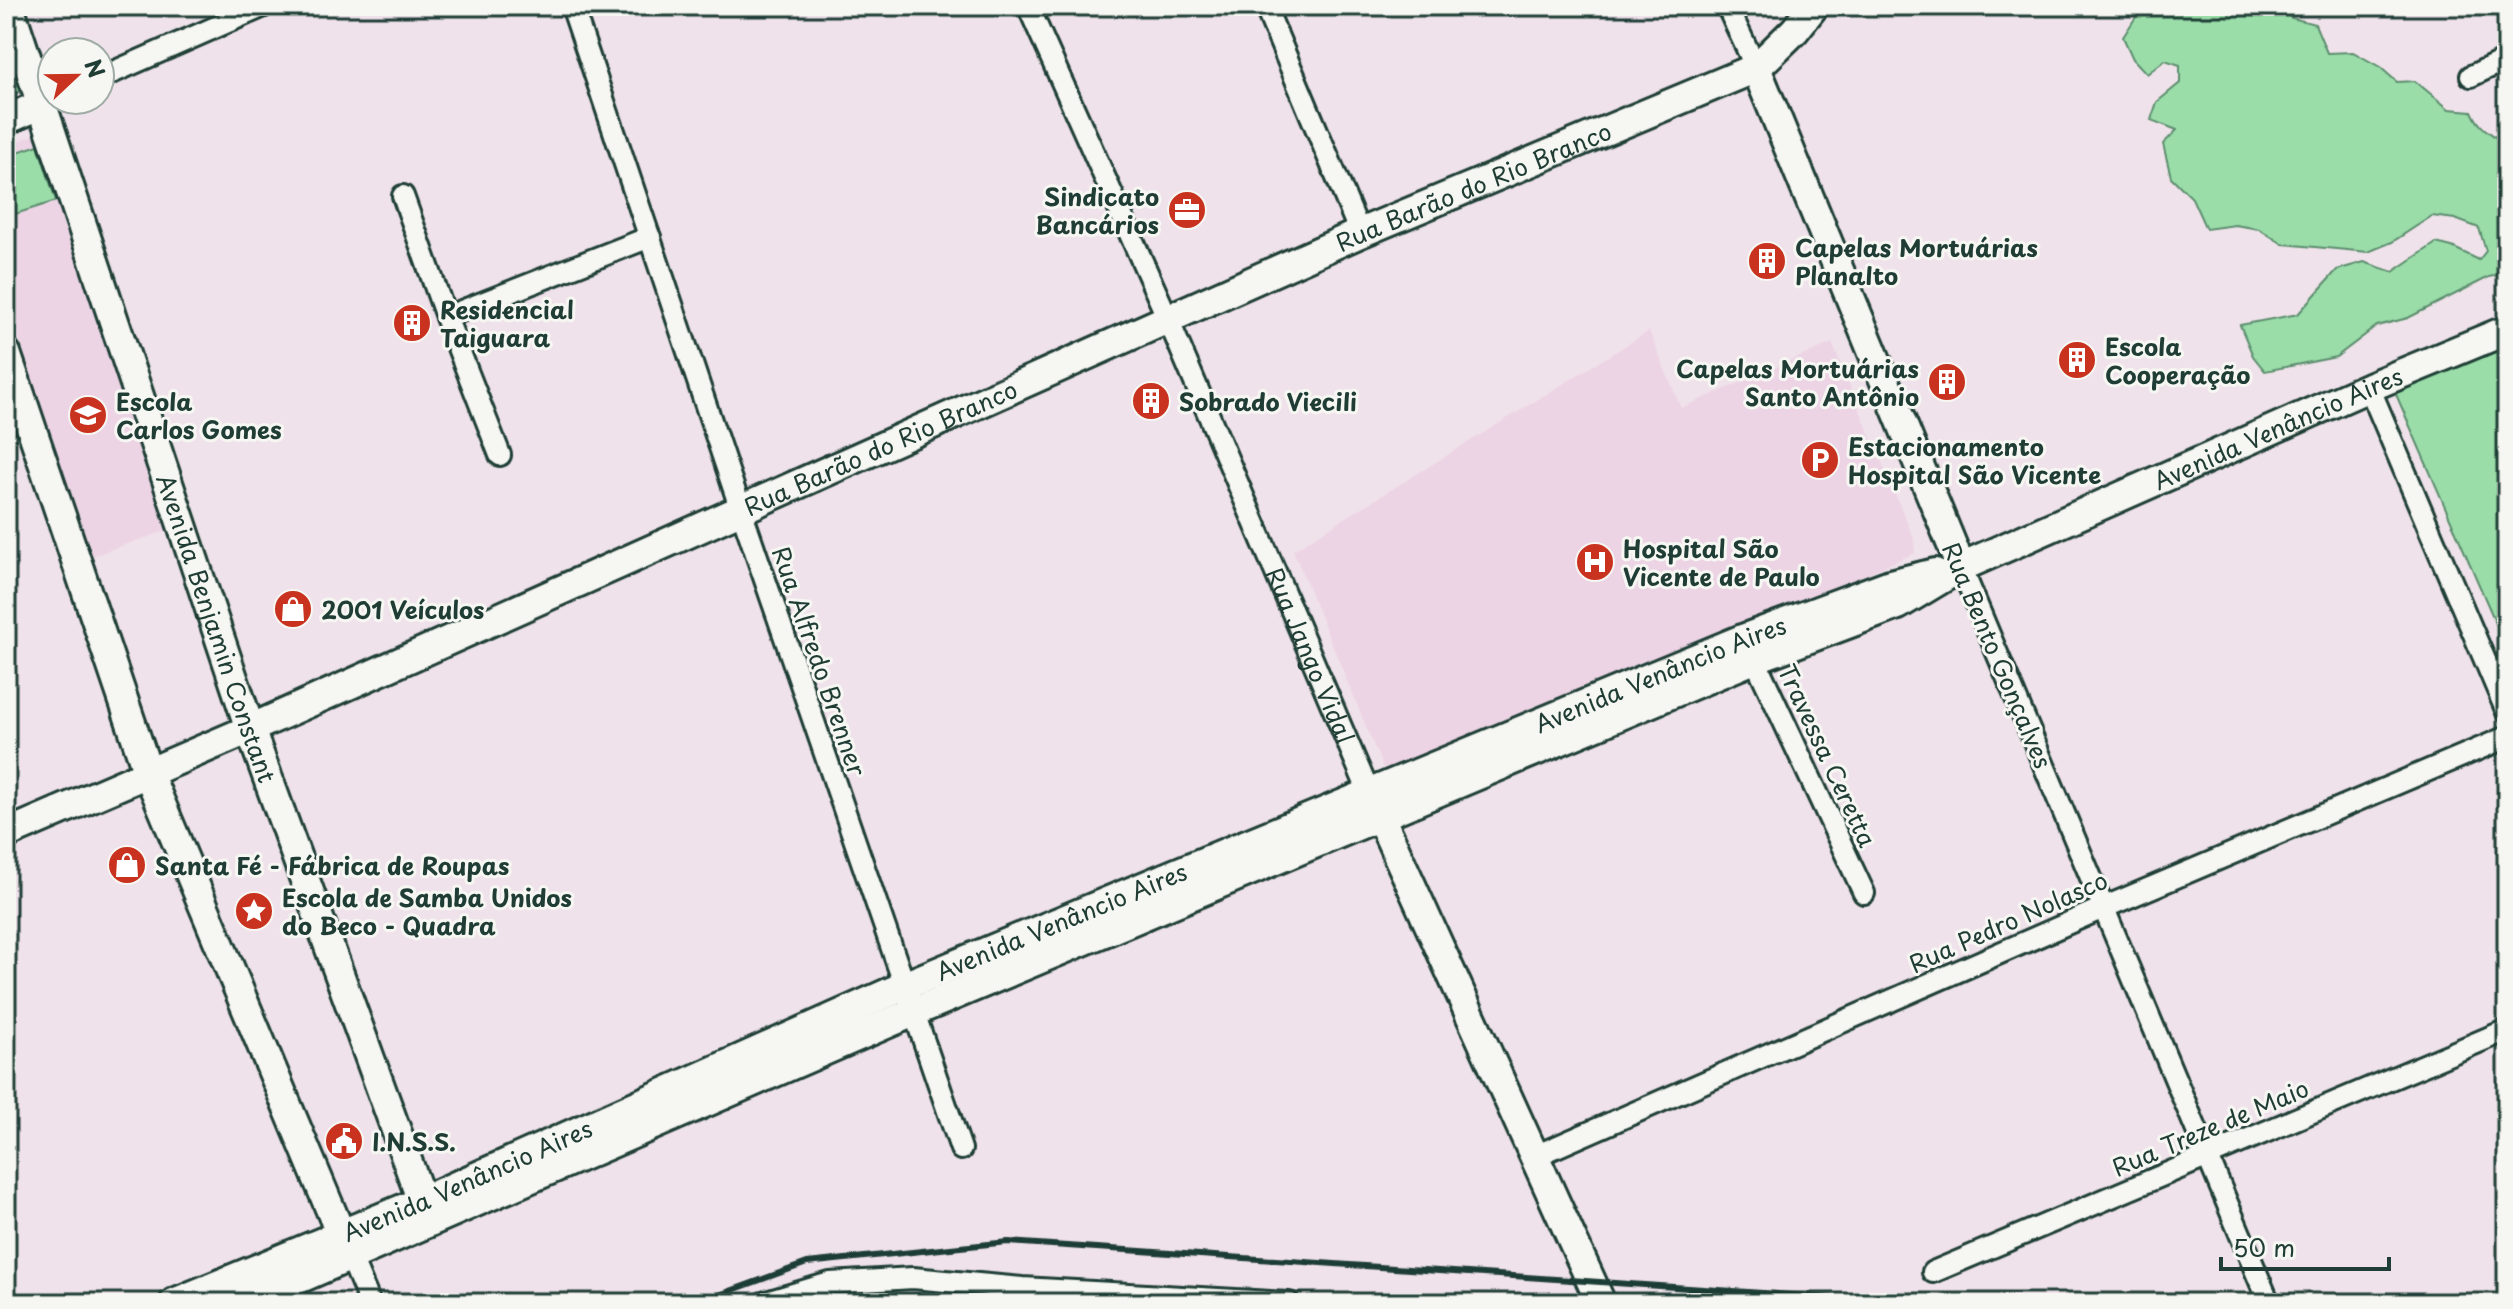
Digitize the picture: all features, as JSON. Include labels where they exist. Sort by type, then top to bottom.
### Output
[{"type":"main road","name":"Avenida Benjamin Constant","points":[[9,6],[36,74]]},
{"type":"main road","points":[[1756,68],[1795,30],[1814,6]]},
{"type":"main road","name":"Rua Barão do Rio Branco","points":[[6,834],[250,729],[1360,233],[1756,68]]},
{"type":"main road","name":"Rua Bento Gonçalves","points":[[1756,68],[1961,567]]},
{"type":"main road","points":[[6,120],[36,107]]},
{"type":"main road","name":"Avenida Benjamin Constant","points":[[52,116],[250,729],[426,1212]]},
{"type":"main road","name":"Avenida Venâncio Aires","points":[[909,999],[1172,905],[1375,806],[1750,649],[1890,584],[1961,567],[2369,387],[2507,330]]},
{"type":"main road","points":[[6,353],[148,773],[346,1246]]},
{"type":"main road","name":"Avenida Venâncio Aires","points":[[174,1303],[346,1246],[426,1212],[909,999],[1162,879],[1375,806]]},
{"type":"main road","name":"Rua Jango Vidal","points":[[1375,806],[1601,1303]]},
{"type":"main road","points":[[1162,879],[1172,905]]},
{"type":"main road","name":"Avenida Venâncio Aires","points":[[243,1303],[346,1246]]},
{"type":"street","points":[[116,71],[264,6]]},
{"type":"street","name":"Rua Alfredo Brenner","points":[[572,6],[961,1149]]},
{"type":"street","name":"Rua Jango Vidal","points":[[1028,6],[1168,319],[1375,806]]},
{"type":"street","points":[[1265,6],[1360,233]]},
{"type":"street","name":"Rua Bento Gonçalves","points":[[1727,6],[1756,68]]},
{"type":"street","points":[[2471,76],[2507,59]]},
{"type":"street","points":[[403,196],[500,455]]},
{"type":"street","points":[[446,317],[650,237]]},
{"type":"street","points":[[2369,387],[2507,712]]},
{"type":"street","name":"Rua Bento Gonçalves","points":[[1961,567],[2269,1303]]},
{"type":"street","name":"Travessa Ceretta","points":[[1750,649],[1864,893]]},
{"type":"street","name":"Rua Pedro Nolasco","points":[[1533,1157],[2103,908],[2507,737]]},
{"type":"street","name":"Rua Treze de Maio","points":[[1933,1272],[2507,1030]]},
{"type":"street","points":[[346,1246],[370,1303]]},
{"type":"street","points":[[763,1303],[830,1283],[913,1278],[1022,1296],[1289,1303]]},
{"type":"shaded area","name":"Escola Carlos Gomes","points":[[39,133],[169,530],[92,556],[6,301],[6,146]]},
{"type":"shaded area","name":"Hospital São Vicente de Paulo","points":[[1649,331],[1681,408],[1832,343],[1914,539],[1915,553],[1388,780],[1293,550]]},
{"type":"green space","points":[[2143,6],[2271,6],[2292,18],[2315,24],[2327,53],[2353,52],[2380,67],[2397,82],[2415,81],[2449,109],[2472,111],[2480,124],[2507,151],[2507,273],[2489,277],[2408,318],[2377,326],[2336,357],[2265,371],[2253,356],[2240,325],[2298,314],[2337,270],[2364,262],[2393,272],[2436,243],[2479,260],[2486,251],[2479,228],[2455,219],[2432,216],[2392,242],[2368,252],[2283,244],[2259,229],[2235,225],[2206,229],[2192,198],[2171,177],[2163,144],[2177,130],[2151,120],[2157,102],[2180,83],[2180,65],[2165,60],[2147,74],[2133,59],[2123,37]]},
{"type":"green space","points":[[6,48],[21,91],[6,98]]},
{"type":"green space","points":[[38,145],[56,201],[6,217],[6,156]]},
{"type":"green space","points":[[2507,345],[2507,649],[2395,392]]},
{"type":"railway","points":[[697,1303],[807,1263],[1008,1242],[1911,1303]]},
{"type":"place","name":"Sindicato Bancários","points":[[1187,210]]},
{"type":"place","name":"Capelas Mortuárias Planalto","points":[[1767,261]]},
{"type":"place","name":"Residencial Taiguara","points":[[412,323]]},
{"type":"place","name":"Escola Cooperação","points":[[2077,360]]},
{"type":"place","name":"Capelas Mortuárias Santo Antônio","points":[[1947,382]]},
{"type":"place","name":"Sobrado Viecili","points":[[1151,401]]},
{"type":"place","name":"Escola Carlos Gomes","points":[[88,415]]},
{"type":"place","name":"Estacionamento Hospital São Vicente","points":[[1820,460]]},
{"type":"place","name":"Hospital São Vicente de Paulo","points":[[1595,562]]},
{"type":"place","name":"2001 Veículos","points":[[293,609]]},
{"type":"place","name":"Santa Fé - Fábrica de Roupas","points":[[127,865]]},
{"type":"place","name":"Escola de Samba Unidos do Beco - Quadra","points":[[254,911]]},
{"type":"place","name":"I.N.S.S.","points":[[344,1141]]}]
